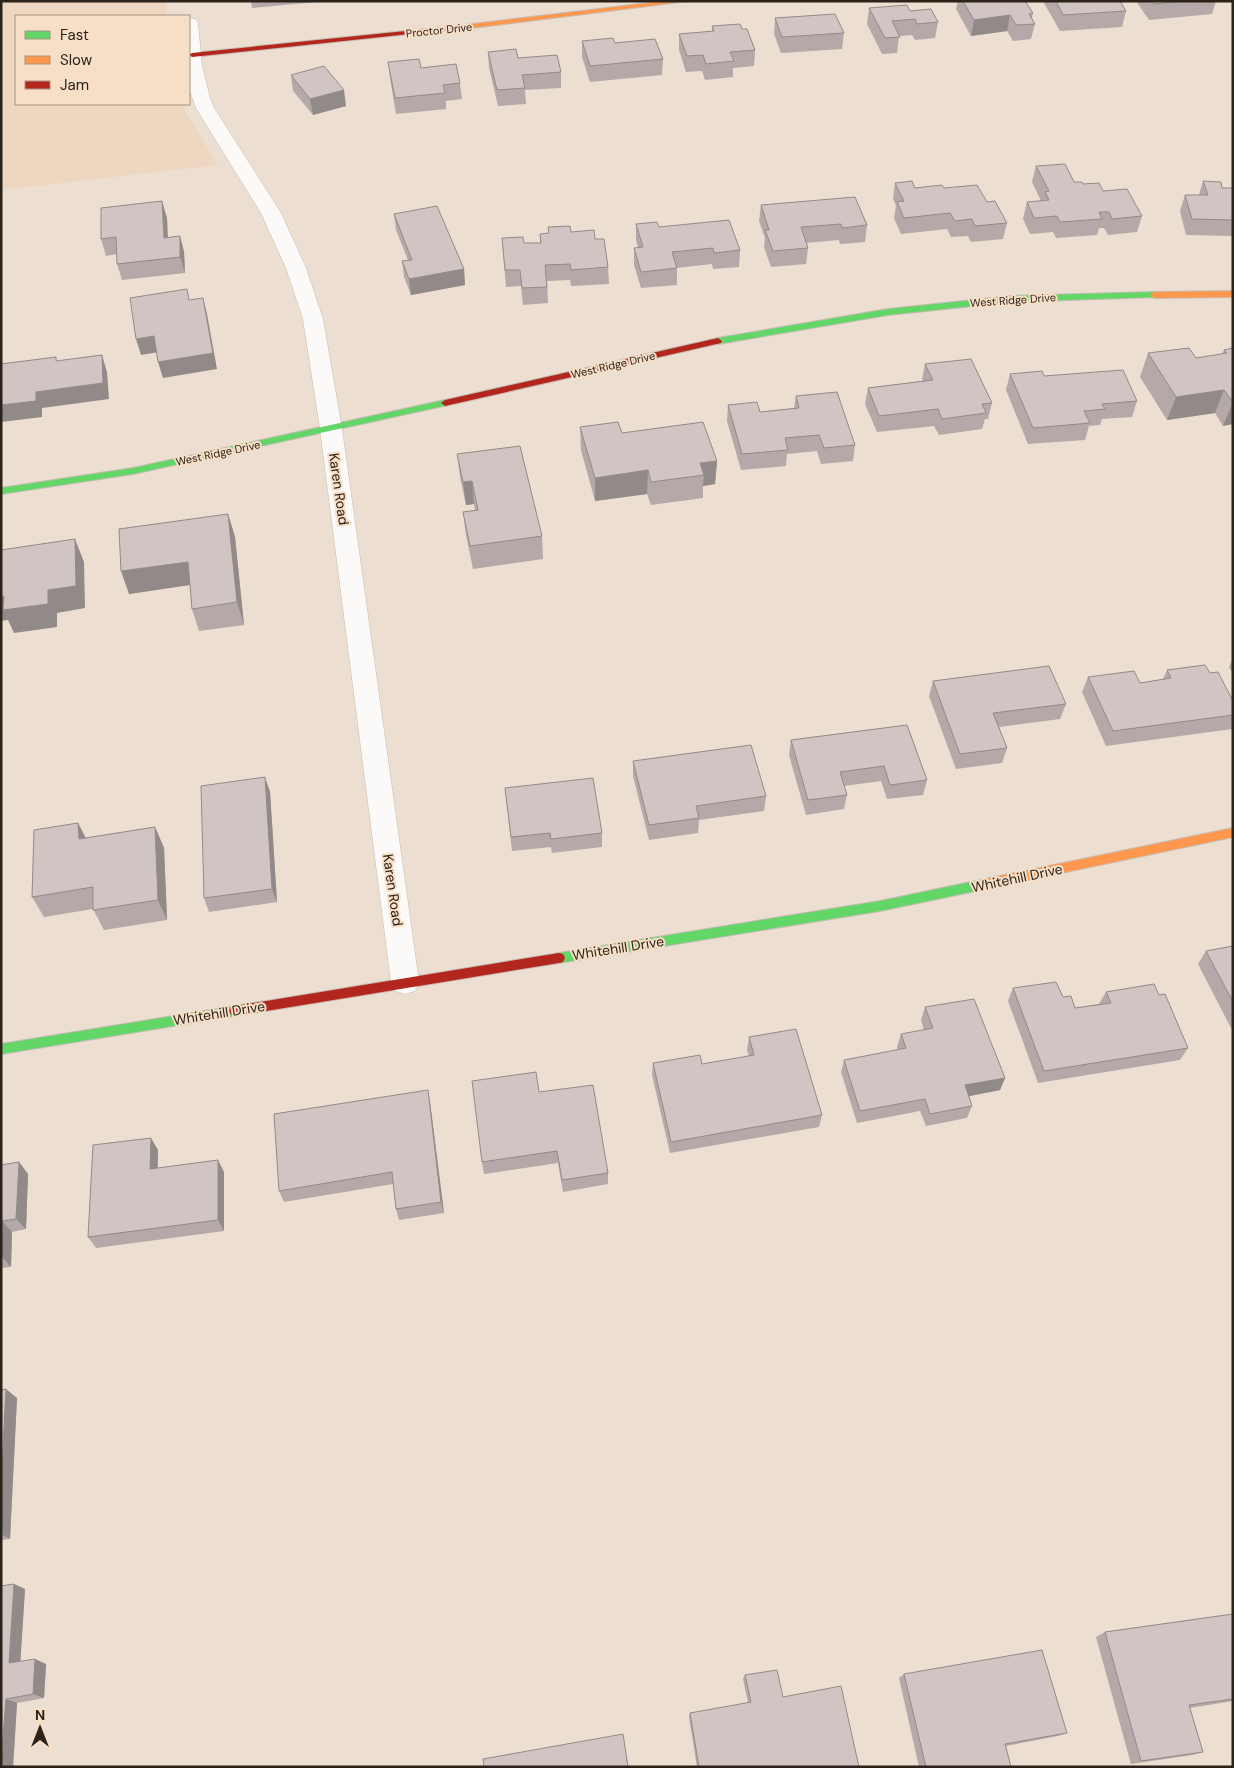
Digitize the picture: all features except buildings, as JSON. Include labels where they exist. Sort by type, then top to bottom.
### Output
[{"type":"street","name":"Proctor Drive","points":[[192,55],[496,24],[685,1]]},
{"type":"street","name":"Karen Road","points":[[190,36],[194,80],[204,108],[271,213],[296,268],[313,319],[331,429],[405,982]]},
{"type":"street","name":"West Ridge Drive","points":[[1,491],[132,470],[331,429],[717,341],[888,312],[1011,299],[1110,295],[1233,294]]},
{"type":"street","name":"Whitehill Drive","points":[[1,1050],[405,982],[880,906],[1233,832]]},
{"type":"shaded area","points":[[1,1],[166,1],[167,15],[15,15],[15,105],[182,105],[218,165],[1,190]]},
{"type":"traffic: fast","points":[[718,341],[888,312],[1011,299],[1154,295]]},
{"type":"traffic: fast","points":[[1,491],[133,471],[445,403]]},
{"type":"traffic: fast","points":[[559,958],[880,906],[990,883]]},
{"type":"traffic: fast","points":[[1,1049],[235,1011]]},
{"type":"traffic: slow","points":[[464,27],[685,1]]},
{"type":"traffic: slow","points":[[1154,295],[1233,294]]},
{"type":"traffic: slow","points":[[990,883],[1233,832]]},
{"type":"traffic: jam","points":[[192,55],[464,27]]},
{"type":"traffic: jam","points":[[445,403],[718,341]]},
{"type":"traffic: jam","points":[[235,1011],[559,958]]}]
